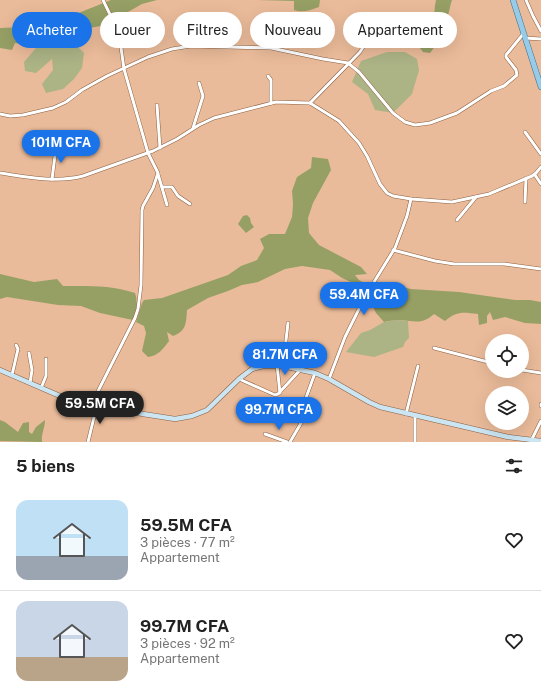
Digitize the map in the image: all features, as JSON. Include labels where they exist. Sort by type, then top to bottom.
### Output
[{"type":"main road","points":[[513,0],[541,87]]},
{"type":"street","points":[[103,0],[119,33],[124,69],[148,153],[158,174],[167,205]]},
{"type":"street","points":[[526,0],[541,30]]},
{"type":"street","points":[[0,114],[10,116],[23,115],[53,108],[66,102],[101,80],[159,53],[191,46],[271,48],[348,63],[359,72],[386,106],[399,118],[411,124],[424,124],[457,113],[483,96],[504,86],[517,75],[516,70],[506,55],[524,36],[541,39]]},
{"type":"street","points":[[310,103],[363,48]]},
{"type":"street","points":[[268,76],[271,80],[271,103]]},
{"type":"street","points":[[193,128],[202,96],[202,90],[199,83]]},
{"type":"street","points":[[0,173],[52,179],[83,176],[160,148],[193,128],[214,118],[271,103],[310,103],[339,121],[359,143],[370,161],[380,184],[387,193],[393,196],[452,202],[502,189],[535,175],[541,167]]},
{"type":"street","points":[[157,106],[160,148]]},
{"type":"street","points":[[524,132],[541,154]]},
{"type":"street","points":[[52,179],[56,148]]},
{"type":"street","points":[[92,403],[138,310],[141,285],[142,210],[158,174]]},
{"type":"street","points":[[535,175],[541,184]]},
{"type":"street","points":[[524,202],[526,178]]},
{"type":"street","points":[[162,187],[172,186],[178,196],[190,204]]},
{"type":"street","points":[[457,220],[476,196]]},
{"type":"street","points":[[329,379],[351,324],[366,295],[393,250],[407,216],[411,199]]},
{"type":"street","points":[[393,250],[448,263],[504,264],[541,269]]},
{"type":"street","points":[[280,393],[280,365],[288,323]]},
{"type":"street","points":[[12,375],[18,349],[16,345]]},
{"type":"street","points":[[434,348],[485,361]]},
{"type":"street","points":[[29,353],[32,370],[30,383]]},
{"type":"street","points":[[41,388],[46,376],[46,359]]},
{"type":"street","points":[[0,370],[60,396],[98,405],[175,419],[192,416],[212,406],[239,379],[252,369],[263,366],[280,365],[315,373],[329,379],[374,405],[406,414],[508,437],[531,441],[541,441]]},
{"type":"street","points":[[406,414],[418,366]]},
{"type":"street","points":[[239,379],[275,395],[280,393],[301,369]]},
{"type":"street","points":[[529,371],[541,373]]},
{"type":"street","points":[[265,434],[289,442],[304,418],[303,406],[315,373]]},
{"type":"street","points":[[88,442],[98,405]]},
{"type":"street","points":[[415,416],[415,442]]},
{"type":"street","points":[[531,441],[541,421]]},
{"type":"green space","points":[[111,0],[157,0],[142,4],[128,12],[100,12],[100,26],[92,28],[92,12],[81,12]]},
{"type":"green space","points":[[257,0],[320,0],[319,7],[300,11],[294,10],[294,1]]},
{"type":"green space","points":[[436,0],[452,0],[449,12],[434,12]]},
{"type":"green space","points":[[0,28],[12,28],[12,50],[0,48]]},
{"type":"green space","points":[[36,48],[79,48],[84,53],[82,68],[74,79],[63,89],[46,93],[42,84],[53,70],[52,59],[36,73],[25,71],[24,62]]},
{"type":"green space","points":[[420,48],[434,48],[430,53],[423,52]]},
{"type":"green space","points":[[387,52],[405,52],[417,59],[419,70],[412,94],[393,113],[375,110],[368,94],[352,82],[361,61]]},
{"type":"green space","points":[[312,157],[328,159],[331,170],[313,203],[308,218],[309,233],[319,245],[361,267],[367,274],[355,275],[364,283],[364,288],[342,278],[330,270],[302,266],[285,269],[258,282],[242,285],[208,298],[187,310],[185,326],[181,332],[173,336],[167,332],[169,341],[167,344],[157,354],[148,357],[142,351],[146,333],[144,326],[136,322],[144,300],[162,298],[228,275],[241,266],[257,260],[264,248],[260,239],[269,234],[285,234],[292,217],[292,191],[297,177],[311,168]]},
{"type":"green space","points":[[247,215],[254,227],[246,233],[238,224],[243,216]]},
{"type":"green space","points":[[0,274],[34,282],[57,279],[63,286],[99,286],[126,290],[135,293],[137,306],[133,320],[100,313],[81,306],[58,305],[7,297],[0,299]]},
{"type":"green space","points":[[384,283],[411,289],[459,292],[541,302],[541,324],[525,323],[505,317],[493,320],[490,312],[487,316],[487,323],[479,325],[478,314],[464,313],[453,315],[445,321],[434,314],[425,320],[417,322],[397,320],[384,322],[376,313],[369,298],[371,293]]},
{"type":"green space","points":[[396,320],[408,321],[409,338],[403,347],[374,357],[346,352],[361,333],[384,322]]},
{"type":"green space","points":[[0,420],[18,432],[23,423],[29,422],[29,432],[32,434],[36,427],[45,420],[42,442],[0,441]]}]
